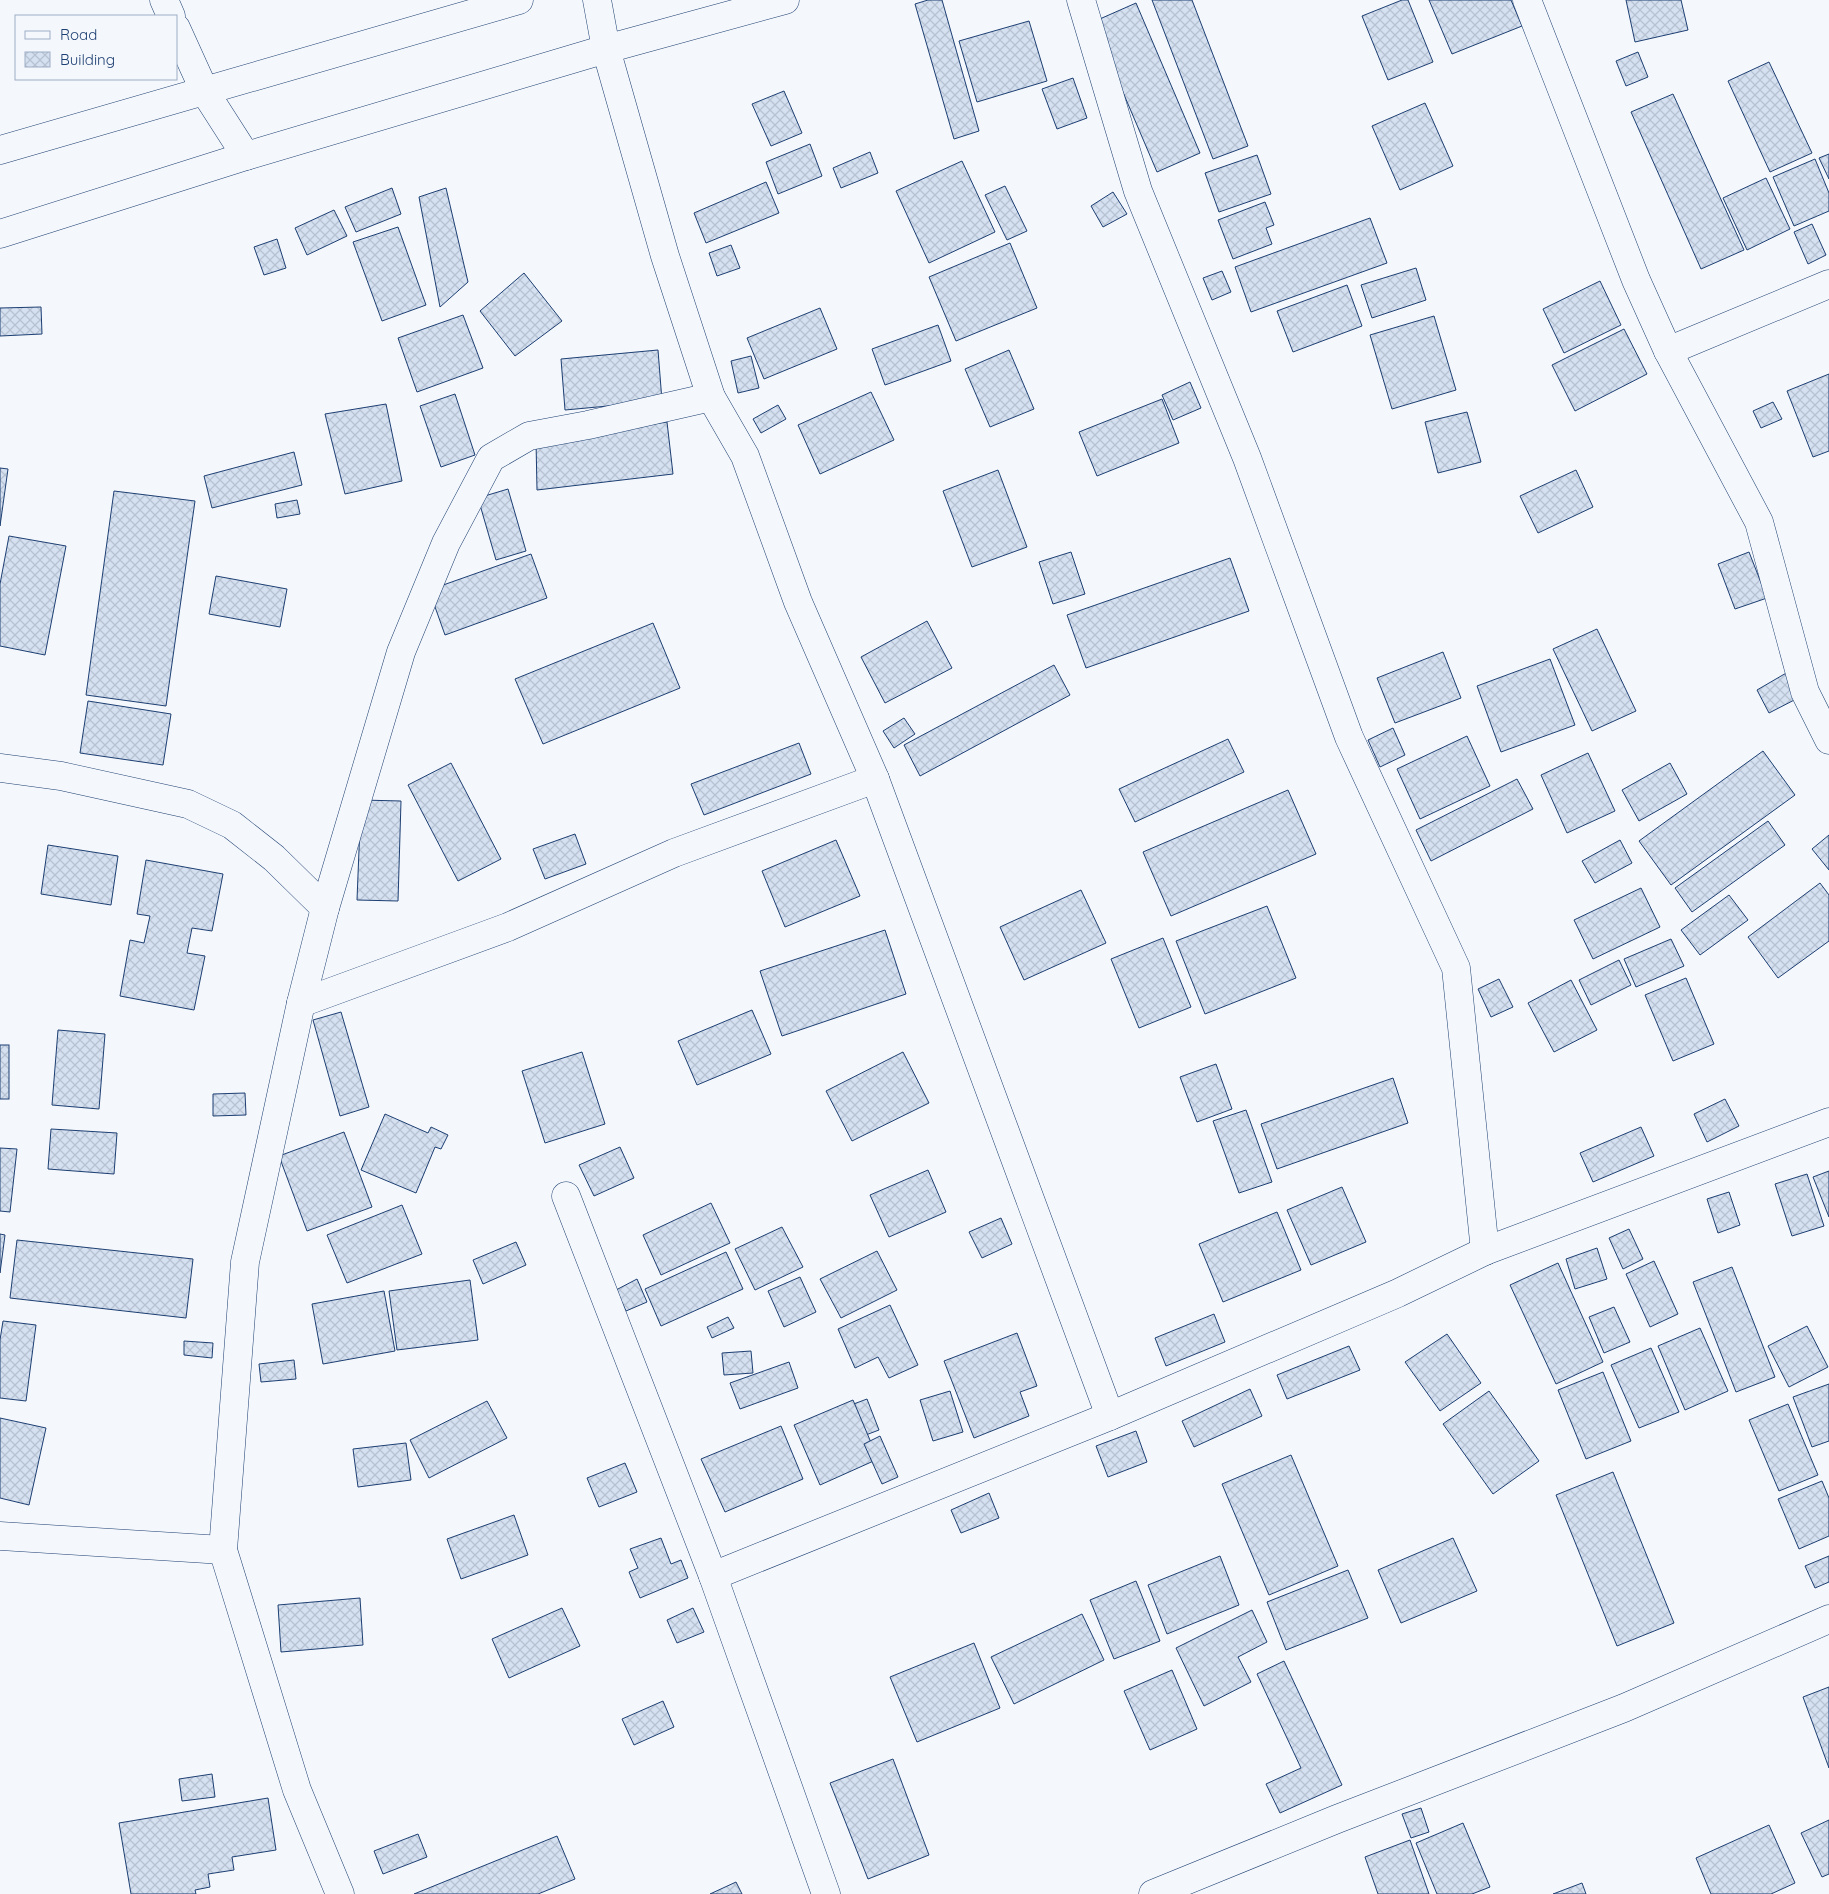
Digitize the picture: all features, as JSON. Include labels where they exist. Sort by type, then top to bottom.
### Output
[{"type":"street","points":[[164,0],[171,15]]},
{"type":"street","points":[[0,150],[519,0]]},
{"type":"street","points":[[597,0],[606,49],[665,256],[711,397],[745,456],[798,602],[875,779],[1110,1416]]},
{"type":"street","points":[[0,234],[246,156],[606,49],[784,0]]},
{"type":"street","points":[[1081,0],[1138,191],[1247,458],[1349,737],[1456,968],[1485,1251]]},
{"type":"street","points":[[1527,0],[1636,280],[1668,351],[1759,522],[1805,692],[1829,740]]},
{"type":"street","points":[[178,32],[205,92],[246,156]]},
{"type":"street","points":[[1668,351],[1829,284]]},
{"type":"street","points":[[340,1894],[297,1790],[223,1550],[245,1262],[301,1003],[325,908],[400,652],[446,543],[491,458],[529,436],[588,425],[711,397]]},
{"type":"street","points":[[0,768],[60,776],[188,804],[232,825],[274,858],[325,908]]},
{"type":"street","points":[[301,1003],[508,927],[674,853],[875,779]]},
{"type":"street","points":[[713,1576],[1110,1416],[1398,1293],[1485,1251],[1829,1122]]},
{"type":"street","points":[[566,1196],[713,1576],[826,1894]]},
{"type":"street","points":[[0,1536],[223,1550]]},
{"type":"street","points":[[1153,1894],[1337,1819],[1624,1708],[1829,1619]]},
{"type":"building","points":[[928,0],[942,0],[979,131],[954,139],[915,4]]},
{"type":"building","points":[[1152,0],[1192,0],[1248,146],[1213,159]]},
{"type":"building","points":[[1402,0],[1408,0],[1433,62],[1388,80],[1362,16]]},
{"type":"building","points":[[1429,0],[1511,0],[1522,26],[1452,54]]},
{"type":"building","points":[[1626,0],[1681,0],[1688,30],[1635,42]]},
{"type":"building","points":[[1136,3],[1200,153],[1157,172],[1093,22]]},
{"type":"building","points":[[1029,21],[1047,81],[977,102],[959,41]]},
{"type":"building","points":[[1638,52],[1648,77],[1626,86],[1616,61]]},
{"type":"building","points":[[1769,62],[1812,153],[1770,172],[1728,81]]},
{"type":"building","points":[[1073,78],[1087,118],[1057,129],[1042,89]]},
{"type":"building","points":[[784,91],[802,133],[771,146],[752,104]]},
{"type":"building","points":[[1673,94],[1744,250],[1701,269],[1631,112]]},
{"type":"building","points":[[1425,103],[1453,166],[1400,190],[1372,126]]},
{"type":"building","points":[[810,144],[822,176],[778,194],[766,162]]},
{"type":"building","points":[[870,152],[878,173],[841,188],[833,168]]},
{"type":"building","points":[[1829,154],[1829,179],[1819,158]]},
{"type":"building","points":[[1257,155],[1271,194],[1219,212],[1205,173]]},
{"type":"building","points":[[1815,159],[1829,193],[1829,211],[1794,226],[1773,177]]},
{"type":"building","points":[[962,161],[995,232],[929,263],[896,191]]},
{"type":"building","points":[[1766,178],[1790,229],[1747,250],[1723,198]]},
{"type":"building","points":[[766,182],[779,213],[706,243],[694,213]]},
{"type":"building","points":[[1005,186],[1027,231],[1007,240],[985,195]]},
{"type":"building","points":[[392,188],[401,214],[356,232],[345,207]]},
{"type":"building","points":[[446,188],[468,282],[440,307],[419,197]]},
{"type":"building","points":[[1113,192],[1127,214],[1103,227],[1091,206]]},
{"type":"building","points":[[1265,202],[1274,225],[1266,228],[1272,244],[1233,259],[1218,220]]},
{"type":"building","points":[[334,210],[347,236],[307,255],[295,228]]},
{"type":"building","points":[[1370,218],[1387,263],[1251,312],[1235,267]]},
{"type":"building","points":[[1812,224],[1826,255],[1808,264],[1794,232]]},
{"type":"building","points":[[398,227],[426,305],[382,321],[353,242]]},
{"type":"building","points":[[277,239],[286,268],[264,275],[254,247]]},
{"type":"building","points":[[1010,243],[1037,308],[956,341],[929,277]]},
{"type":"building","points":[[731,245],[740,268],[717,276],[709,253]]},
{"type":"building","points":[[1416,268],[1426,300],[1372,318],[1361,285]]},
{"type":"building","points":[[1222,271],[1231,292],[1212,300],[1203,278]]},
{"type":"building","points":[[524,273],[562,321],[515,356],[480,311]]},
{"type":"building","points":[[1600,281],[1621,325],[1564,353],[1543,309]]},
{"type":"building","points":[[1347,285],[1362,326],[1293,352],[1277,311]]},
{"type":"building","points":[[41,307],[42,334],[0,336],[0,308]]},
{"type":"building","points":[[820,308],[837,349],[764,379],[747,338]]},
{"type":"building","points":[[463,315],[483,368],[417,392],[398,338]]},
{"type":"building","points":[[1434,316],[1456,390],[1392,409],[1370,335]]},
{"type":"building","points":[[938,325],[951,361],[885,385],[872,349]]},
{"type":"building","points":[[1624,329],[1647,374],[1575,411],[1552,365]]},
{"type":"building","points":[[658,350],[662,401],[565,410],[561,359]]},
{"type":"building","points":[[1009,350],[1034,409],[990,427],[965,369]]},
{"type":"building","points":[[751,356],[759,388],[738,393],[731,361]]},
{"type":"building","points":[[1829,374],[1829,451],[1813,457],[1787,391]]},
{"type":"building","points":[[1190,382],[1201,408],[1173,420],[1162,395]]},
{"type":"building","points":[[871,392],[894,440],[820,474],[798,425]]},
{"type":"building","points":[[455,394],[475,455],[441,467],[420,406]]},
{"type":"building","points":[[1162,399],[1179,443],[1097,476],[1079,432]]},
{"type":"building","points":[[1773,402],[1782,419],[1761,428],[1753,411]]},
{"type":"building","points":[[386,404],[402,481],[345,494],[325,414]]},
{"type":"building","points":[[778,405],[786,419],[761,433],[753,419]]},
{"type":"building","points":[[1467,412],[1481,462],[1438,473],[1425,422]]},
{"type":"building","points":[[667,422],[673,474],[537,490],[536,441]]},
{"type":"building","points":[[294,452],[302,485],[212,508],[204,476]]},
{"type":"building","points":[[0,468],[8,469],[0,526]]},
{"type":"building","points":[[998,470],[1027,547],[972,567],[943,491]]},
{"type":"building","points":[[1576,470],[1593,507],[1538,533],[1520,496]]},
{"type":"building","points":[[508,489],[526,551],[496,560],[478,498]]},
{"type":"building","points":[[114,491],[195,501],[166,706],[86,695]]},
{"type":"building","points":[[297,500],[300,514],[277,518],[275,504]]},
{"type":"building","points":[[9,536],[66,546],[45,655],[0,646],[0,584]]},
{"type":"building","points":[[1071,552],[1085,594],[1053,604],[1039,562]]},
{"type":"building","points":[[1749,552],[1767,598],[1735,609],[1718,564]]},
{"type":"building","points":[[531,554],[547,598],[445,635],[429,590]]},
{"type":"building","points":[[1230,558],[1249,611],[1086,668],[1067,615]]},
{"type":"building","points":[[216,576],[287,589],[280,627],[209,614]]},
{"type":"building","points":[[927,621],[952,668],[885,703],[861,657]]},
{"type":"building","points":[[653,623],[680,688],[543,744],[515,679]]},
{"type":"building","points":[[1597,629],[1636,711],[1592,731],[1553,649]]},
{"type":"building","points":[[1443,652],[1461,698],[1395,723],[1377,678]]},
{"type":"building","points":[[1550,659],[1575,725],[1501,752],[1477,686]]},
{"type":"building","points":[[1054,665],[1070,695],[920,776],[904,745]]},
{"type":"building","points":[[1788,672],[1802,696],[1769,713],[1757,690]]},
{"type":"building","points":[[88,701],[171,714],[163,765],[80,753]]},
{"type":"building","points":[[904,718],[915,734],[894,748],[883,731]]},
{"type":"building","points":[[1393,728],[1405,755],[1380,767],[1368,740]]},
{"type":"building","points":[[1467,736],[1490,786],[1420,819],[1397,769]]},
{"type":"building","points":[[1228,739],[1244,772],[1135,822],[1119,789]]},
{"type":"building","points":[[799,743],[811,774],[704,815],[691,784]]},
{"type":"building","points":[[1763,751],[1795,795],[1671,885],[1639,841]]},
{"type":"building","points":[[1588,753],[1615,811],[1567,833],[1541,775]]},
{"type":"building","points":[[451,763],[501,859],[458,881],[408,785]]},
{"type":"building","points":[[1670,763],[1687,794],[1639,821],[1622,790]]},
{"type":"building","points":[[1517,779],[1533,809],[1431,861],[1416,830]]},
{"type":"building","points":[[1288,790],[1316,854],[1171,916],[1143,852]]},
{"type":"building","points":[[361,800],[401,801],[398,901],[357,900]]},
{"type":"building","points":[[1768,821],[1785,845],[1692,912],[1675,888]]},
{"type":"building","points":[[575,834],[586,864],[545,879],[533,849]]},
{"type":"building","points":[[1829,835],[1829,870],[1812,849]]},
{"type":"building","points":[[836,840],[860,896],[785,927],[762,871]]},
{"type":"building","points":[[1620,840],[1632,863],[1595,883],[1582,861]]},
{"type":"building","points":[[48,845],[118,856],[111,905],[41,894]]},
{"type":"building","points":[[146,860],[223,874],[212,931],[192,928],[187,953],[205,956],[194,1010],[120,996],[130,940],[144,943],[150,916],[137,914]]},
{"type":"building","points":[[1820,883],[1829,895],[1829,941],[1778,978],[1748,937]]},
{"type":"building","points":[[1641,888],[1660,927],[1593,959],[1574,920]]},
{"type":"building","points":[[1081,890],[1106,943],[1024,980],[1000,927]]},
{"type":"building","points":[[1729,895],[1748,920],[1700,955],[1681,930]]},
{"type":"building","points":[[1267,906],[1296,978],[1205,1014],[1176,941]]},
{"type":"building","points":[[885,930],[906,994],[782,1036],[760,971]]},
{"type":"building","points":[[1163,938],[1191,1007],[1139,1028],[1111,959]]},
{"type":"building","points":[[1671,939],[1684,966],[1636,987],[1624,959]]},
{"type":"building","points":[[1619,960],[1631,985],[1591,1005],[1579,980]]},
{"type":"building","points":[[1686,978],[1714,1044],[1673,1061],[1645,995]]},
{"type":"building","points":[[1499,979],[1513,1007],[1491,1017],[1478,989]]},
{"type":"building","points":[[1571,980],[1597,1030],[1554,1052],[1528,1003]]},
{"type":"building","points":[[752,1010],[771,1054],[697,1085],[678,1041]]},
{"type":"building","points":[[341,1012],[369,1107],[340,1116],[313,1020]]},
{"type":"building","points":[[58,1030],[105,1034],[99,1109],[52,1105]]},
{"type":"building","points":[[0,1045],[9,1045],[9,1099],[0,1099]]},
{"type":"building","points":[[582,1052],[605,1124],[545,1143],[522,1071]]},
{"type":"building","points":[[903,1052],[929,1103],[852,1141],[826,1091]]},
{"type":"building","points":[[1216,1064],[1232,1109],[1197,1122],[1180,1077]]},
{"type":"building","points":[[1393,1078],[1408,1123],[1277,1169],[1261,1124]]},
{"type":"building","points":[[245,1093],[246,1115],[213,1116],[213,1094]]},
{"type":"building","points":[[1725,1099],[1739,1126],[1707,1142],[1694,1114]]},
{"type":"building","points":[[1246,1110],[1272,1182],[1239,1193],[1213,1121]]},
{"type":"building","points":[[385,1114],[428,1133],[431,1127],[448,1135],[441,1149],[435,1147],[416,1193],[361,1170]]},
{"type":"building","points":[[1641,1127],[1654,1156],[1593,1182],[1580,1153]]},
{"type":"building","points":[[51,1129],[117,1133],[114,1174],[48,1169]]},
{"type":"building","points":[[344,1132],[372,1207],[307,1231],[279,1156]]},
{"type":"building","points":[[620,1147],[634,1178],[594,1196],[579,1165]]},
{"type":"building","points":[[0,1148],[17,1149],[10,1212],[0,1211]]},
{"type":"building","points":[[928,1170],[946,1212],[889,1237],[870,1195]]},
{"type":"building","points":[[1829,1171],[1829,1217],[1813,1177]]},
{"type":"building","points":[[1807,1174],[1824,1226],[1792,1236],[1775,1184]]},
{"type":"building","points":[[1342,1187],[1366,1242],[1311,1265],[1287,1210]]},
{"type":"building","points":[[1729,1192],[1740,1225],[1718,1233],[1707,1199]]},
{"type":"building","points":[[711,1203],[730,1243],[661,1275],[643,1235]]},
{"type":"building","points":[[402,1205],[422,1254],[347,1283],[327,1235]]},
{"type":"building","points":[[1277,1212],[1301,1270],[1223,1302],[1199,1244]]},
{"type":"building","points":[[1001,1218],[1012,1244],[982,1258],[969,1232]]},
{"type":"building","points":[[782,1227],[803,1267],[755,1290],[735,1249]]},
{"type":"building","points":[[1629,1229],[1643,1259],[1623,1269],[1609,1238]]},
{"type":"building","points":[[0,1234],[5,1235],[0,1273]]},
{"type":"building","points":[[17,1240],[193,1259],[186,1318],[10,1298]]},
{"type":"building","points":[[516,1242],[526,1265],[483,1284],[473,1260]]},
{"type":"building","points":[[1597,1248],[1607,1279],[1575,1289],[1566,1259]]},
{"type":"building","points":[[877,1251],[897,1290],[841,1318],[820,1279]]},
{"type":"building","points":[[726,1252],[743,1289],[661,1326],[645,1289]]},
{"type":"building","points":[[1654,1261],[1678,1314],[1650,1327],[1626,1274]]},
{"type":"building","points":[[1558,1263],[1603,1362],[1556,1384],[1510,1285]]},
{"type":"building","points":[[1732,1267],[1775,1377],[1736,1392],[1693,1282]]},
{"type":"building","points":[[800,1277],[816,1312],[784,1327],[768,1291]]},
{"type":"building","points":[[637,1279],[647,1302],[626,1311],[616,1290]]},
{"type":"building","points":[[470,1280],[478,1340],[397,1350],[389,1291]]},
{"type":"building","points":[[384,1291],[395,1351],[323,1364],[312,1304]]},
{"type":"building","points":[[890,1305],[918,1365],[889,1378],[878,1357],[855,1368],[838,1329]]},
{"type":"building","points":[[1614,1307],[1630,1342],[1604,1353],[1589,1317]]},
{"type":"building","points":[[1214,1314],[1225,1342],[1166,1366],[1155,1338]]},
{"type":"building","points":[[728,1317],[734,1328],[712,1338],[707,1327]]},
{"type":"building","points":[[3,1321],[36,1325],[26,1401],[0,1398],[0,1340]]},
{"type":"building","points":[[1807,1326],[1828,1367],[1789,1387],[1768,1346]]},
{"type":"building","points":[[1700,1328],[1728,1391],[1685,1410],[1658,1346]]},
{"type":"building","points":[[1017,1333],[1037,1386],[1020,1392],[1029,1416],[974,1438],[944,1361]]},
{"type":"building","points":[[1447,1334],[1481,1383],[1440,1411],[1405,1362]]},
{"type":"building","points":[[184,1341],[213,1343],[212,1358],[184,1355]]},
{"type":"building","points":[[1349,1346],[1360,1370],[1287,1399],[1277,1375]]},
{"type":"building","points":[[1651,1348],[1679,1412],[1639,1428],[1611,1365]]},
{"type":"building","points":[[751,1351],[753,1373],[724,1375],[722,1353]]},
{"type":"building","points":[[294,1360],[296,1379],[261,1382],[259,1364]]},
{"type":"building","points":[[789,1362],[798,1388],[740,1409],[730,1383]]},
{"type":"building","points":[[1603,1372],[1631,1441],[1586,1459],[1558,1390]]},
{"type":"building","points":[[1829,1384],[1829,1441],[1812,1447],[1793,1397]]},
{"type":"building","points":[[1250,1389],[1262,1416],[1194,1447],[1182,1421]]},
{"type":"building","points":[[950,1391],[963,1432],[933,1441],[920,1400]]},
{"type":"building","points":[[1489,1391],[1539,1461],[1493,1494],[1443,1424]]},
{"type":"building","points":[[867,1399],[879,1430],[863,1436],[851,1405]]},
{"type":"building","points":[[853,1400],[878,1459],[820,1485],[794,1425]]},
{"type":"building","points":[[487,1401],[507,1438],[429,1478],[410,1440]]},
{"type":"building","points":[[1788,1404],[1818,1475],[1779,1491],[1749,1420]]},
{"type":"building","points":[[0,1418],[46,1428],[29,1505],[0,1498]]},
{"type":"building","points":[[781,1426],[803,1479],[725,1512],[701,1459]]},
{"type":"building","points":[[1136,1431],[1147,1462],[1108,1477],[1096,1446]]},
{"type":"building","points":[[880,1436],[898,1477],[882,1484],[864,1444]]},
{"type":"building","points":[[406,1443],[411,1480],[358,1487],[353,1449]]},
{"type":"building","points":[[1291,1455],[1338,1566],[1269,1595],[1222,1484]]},
{"type":"building","points":[[625,1463],[637,1492],[599,1507],[587,1478]]},
{"type":"building","points":[[1613,1472],[1674,1623],[1617,1646],[1556,1495]]},
{"type":"building","points":[[1822,1481],[1829,1498],[1829,1536],[1799,1549],[1778,1499]]},
{"type":"building","points":[[989,1493],[999,1518],[961,1533],[951,1510]]},
{"type":"building","points":[[514,1515],[528,1555],[461,1579],[447,1539]]},
{"type":"building","points":[[661,1538],[671,1564],[681,1560],[688,1578],[640,1598],[629,1572],[638,1568],[630,1549]]},
{"type":"building","points":[[1453,1538],[1477,1591],[1401,1623],[1378,1570]]},
{"type":"building","points":[[1220,1556],[1239,1605],[1167,1634],[1148,1585]]},
{"type":"building","points":[[1829,1556],[1829,1582],[1815,1588],[1805,1566]]},
{"type":"building","points":[[1348,1570],[1368,1618],[1286,1650],[1267,1602]]},
{"type":"building","points":[[1136,1581],[1160,1641],[1114,1659],[1090,1600]]},
{"type":"building","points":[[360,1598],[363,1645],[281,1652],[278,1605]]},
{"type":"building","points":[[562,1608],[580,1646],[509,1678],[492,1639]]},
{"type":"building","points":[[693,1608],[704,1632],[677,1643],[667,1620]]},
{"type":"building","points":[[1252,1610],[1267,1642],[1238,1657],[1251,1682],[1204,1706],[1176,1648]]},
{"type":"building","points":[[1082,1614],[1104,1660],[1014,1704],[991,1657]]},
{"type":"building","points":[[974,1643],[1000,1708],[917,1742],[890,1677]]},
{"type":"building","points":[[1284,1661],[1342,1785],[1280,1813],[1266,1784],[1301,1768],[1257,1674]]},
{"type":"building","points":[[1172,1670],[1197,1729],[1150,1750],[1124,1691]]},
{"type":"building","points":[[1829,1687],[1829,1768],[1803,1697]]},
{"type":"building","points":[[663,1701],[674,1727],[634,1745],[622,1719]]},
{"type":"building","points":[[893,1759],[929,1855],[868,1879],[830,1783]]},
{"type":"building","points":[[212,1774],[215,1797],[182,1801],[179,1779]]},
{"type":"building","points":[[268,1798],[276,1850],[232,1857],[234,1870],[208,1874],[210,1887],[195,1890],[196,1894],[131,1894],[119,1823]]},
{"type":"building","points":[[1421,1808],[1429,1832],[1411,1838],[1402,1814]]},
{"type":"building","points":[[1829,1820],[1829,1874],[1822,1877],[1801,1833]]},
{"type":"building","points":[[1463,1823],[1490,1887],[1472,1894],[1437,1894],[1416,1843]]},
{"type":"building","points":[[1769,1825],[1795,1883],[1771,1894],[1711,1894],[1696,1858]]},
{"type":"building","points":[[418,1834],[427,1857],[383,1874],[374,1851]]},
{"type":"building","points":[[557,1836],[575,1879],[538,1894],[414,1894]]},
{"type":"building","points":[[1410,1840],[1429,1894],[1378,1894],[1365,1857]]},
{"type":"building","points":[[736,1882],[742,1894],[710,1894]]},
{"type":"building","points":[[1582,1883],[1586,1894],[1553,1894]]}]
